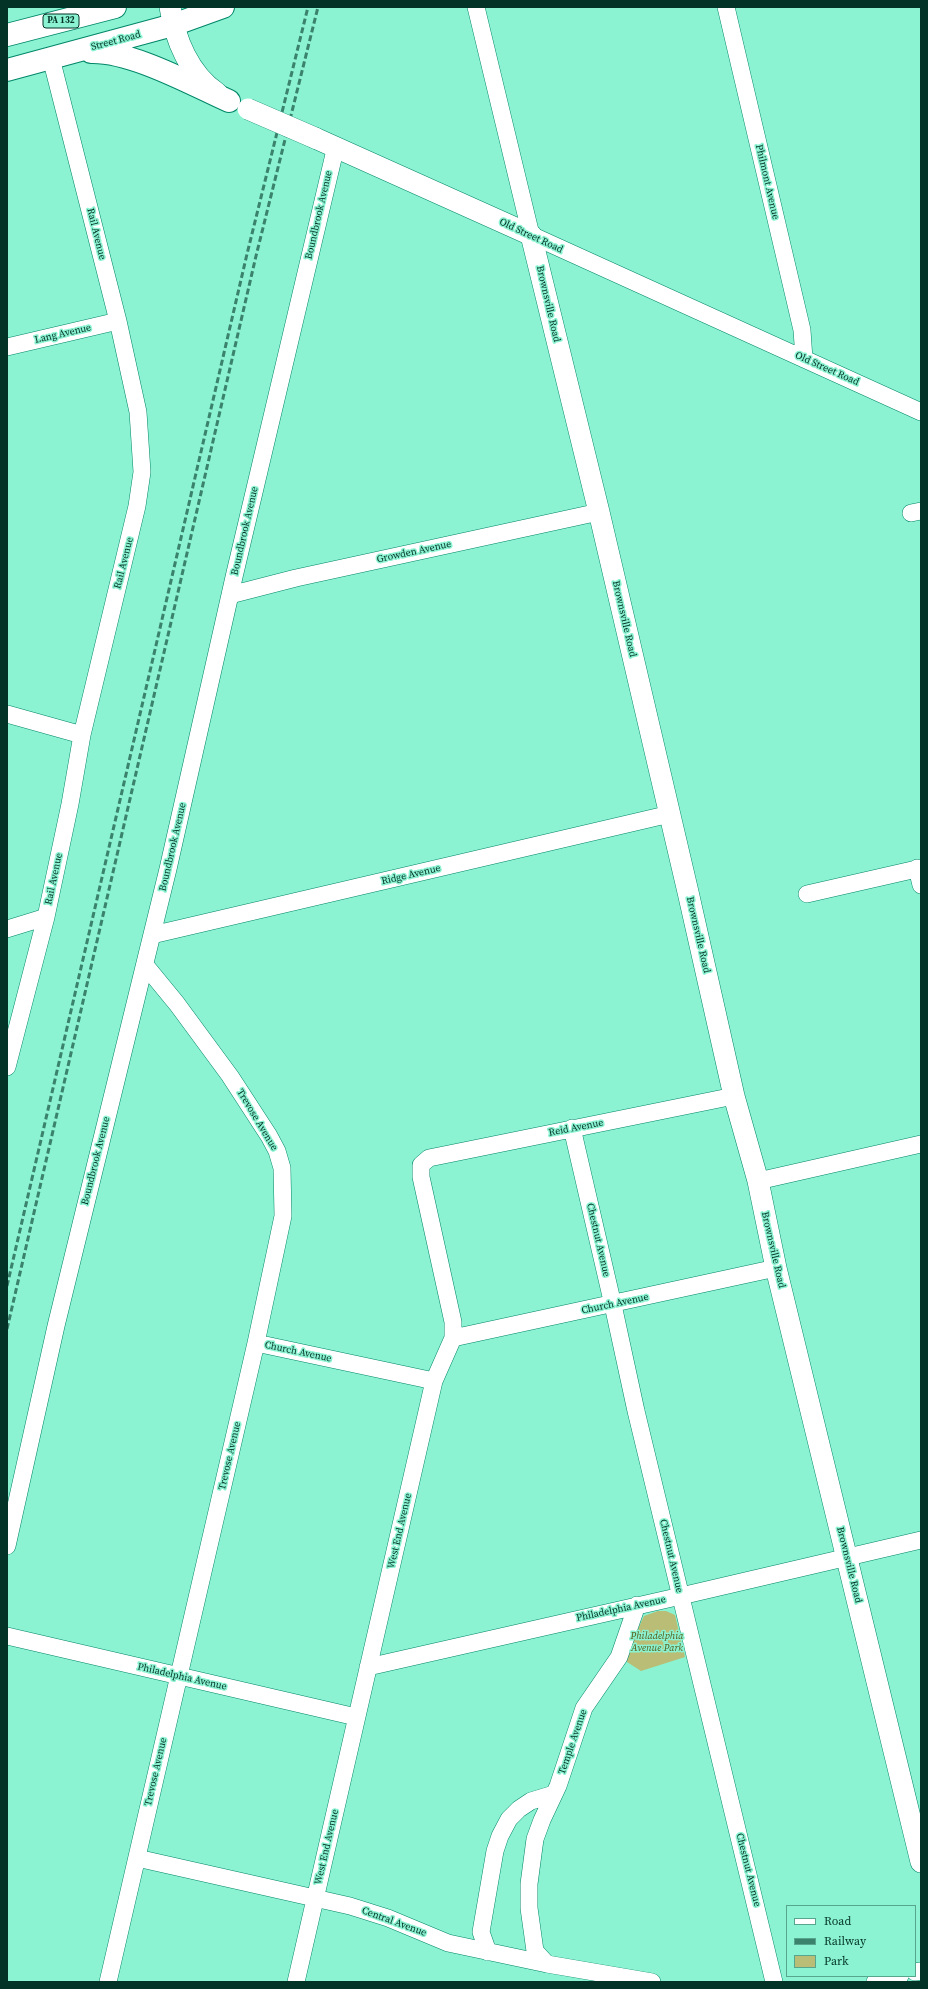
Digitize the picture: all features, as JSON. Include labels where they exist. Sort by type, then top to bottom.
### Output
[{"type":"main road","name":"PA 132","points":[[7,35],[115,7]]},
{"type":"main road","name":"Street Road","points":[[7,70],[73,52],[171,16],[223,7]]},
{"type":"main road","points":[[73,52],[104,52],[131,59],[238,105]]},
{"type":"street","name":"Brownsville Road","points":[[476,7],[599,512],[734,1096],[758,1181],[776,1268],[921,1862]]},
{"type":"street","name":"Philmont Avenue","points":[[726,7],[802,330],[804,359]]},
{"type":"street","name":"Old Street Road","points":[[171,16],[184,52],[196,74],[211,89],[238,105],[336,146],[531,236],[921,412]]},
{"type":"street","name":"Rail Avenue","points":[[7,1067],[46,917],[71,799],[82,735],[137,506],[142,472],[138,412],[118,321],[51,58]]},
{"type":"street","name":"Boundbrook Avenue","points":[[7,1546],[56,1326],[145,965],[230,595],[336,146]]},
{"type":"street","name":"Lang Avenue","points":[[7,347],[118,321]]},
{"type":"street","name":"Growden Avenue","points":[[230,595],[296,578],[599,512]]},
{"type":"street","points":[[7,714],[82,735]]},
{"type":"street","name":"Ridge Avenue","points":[[152,935],[670,814]]},
{"type":"street","points":[[807,894],[919,868],[921,885]]},
{"type":"street","points":[[7,929],[46,917]]},
{"type":"street","name":"Trevose Avenue","points":[[108,1982],[256,1343],[283,1216],[282,1168],[277,1151],[230,1076],[145,965]]},
{"type":"street","name":"Reid Avenue","points":[[421,1165],[429,1158],[734,1096]]},
{"type":"street","name":"Chestnut Avenue","points":[[572,1128],[614,1305],[636,1411],[774,1982]]},
{"type":"street","points":[[758,1181],[921,1144]]},
{"type":"street","name":"West End Avenue","points":[[296,1982],[434,1381],[453,1338],[452,1322],[421,1177],[421,1165]]},
{"type":"street","name":"Church Avenue","points":[[453,1338],[614,1305],[776,1268]]},
{"type":"street","name":"Church Avenue","points":[[256,1343],[434,1381]]},
{"type":"street","name":"Philadelphia Avenue","points":[[368,1667],[921,1540]]},
{"type":"street","name":"Temple Avenue","points":[[547,1964],[535,1951],[529,1908],[529,1884],[535,1839],[554,1794],[584,1708],[619,1657],[637,1605]]},
{"type":"street","name":"Philadelphia Avenue","points":[[7,1636],[356,1717]]},
{"type":"street","points":[[488,1952],[481,1932],[495,1852],[500,1836],[509,1819],[518,1809],[531,1801],[554,1794]]},
{"type":"street","name":"Central Avenue","points":[[137,1858],[316,1899],[388,1918],[448,1943],[547,1964],[652,1982]]},
{"type":"street","points":[[875,1982],[896,1977]]},
{"type":"green space","name":"Philadelphia Avenue Park","points":[[658,1611],[666,1611],[675,1615],[685,1657],[641,1671],[624,1660],[644,1616]]},
{"type":"railway","points":[[7,1286],[247,254],[308,7]]},
{"type":"railway","points":[[7,1329],[256,256],[318,7]]}]
